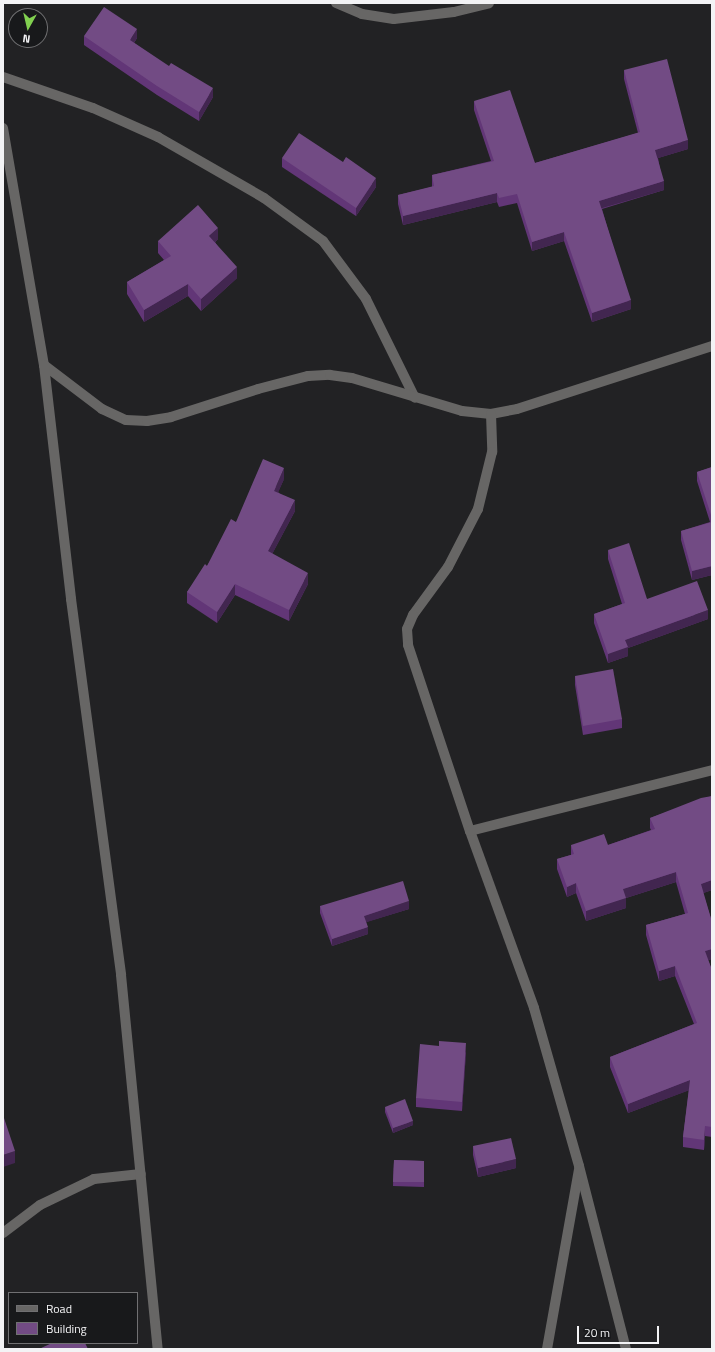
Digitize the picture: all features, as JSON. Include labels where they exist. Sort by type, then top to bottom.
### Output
[{"type":"street","points":[[336,3],[362,14],[394,19],[454,12],[489,3]]},
{"type":"street","points":[[3,77],[93,108],[158,137],[264,198],[323,242],[366,299],[415,398]]},
{"type":"street","points":[[3,128],[44,365],[71,599],[121,975],[158,1349]]},
{"type":"street","points":[[44,365],[102,409],[126,420],[147,421],[171,417],[216,401],[308,376],[352,378],[462,411],[491,414],[517,409],[712,346]]},
{"type":"street","points":[[491,414],[492,452],[478,509],[448,567],[413,615],[408,629],[408,645],[470,831],[534,1008],[579,1166],[626,1349]]},
{"type":"street","points":[[470,831],[712,770]]},
{"type":"street","points":[[547,1349],[579,1166]]},
{"type":"street","points":[[3,1233],[40,1205],[94,1179],[141,1174]]},
{"type":"building","points":[[104,7],[137,29],[130,40],[169,66],[171,63],[213,88],[199,112],[157,86],[84,36]]},
{"type":"building","points":[[667,59],[688,140],[655,150],[664,181],[599,201],[631,300],[592,313],[564,232],[532,242],[517,194],[499,198],[497,193],[403,216],[398,195],[434,186],[432,175],[494,161],[474,101],[510,90],[535,163],[640,132],[624,70]]},
{"type":"building","points":[[299,133],[343,162],[346,157],[376,178],[356,208],[282,158]]},
{"type":"building","points":[[198,205],[218,228],[209,236],[237,267],[201,299],[188,284],[144,310],[127,282],[171,256],[158,241]]},
{"type":"building","points":[[263,459],[284,468],[274,491],[295,500],[268,551],[308,573],[289,610],[235,584],[217,612],[187,592],[205,564],[207,566],[231,519],[236,522]]},
{"type":"building","points":[[712,467],[712,518],[697,472]]},
{"type":"building","points":[[712,522],[712,566],[692,571],[681,531]]},
{"type":"building","points":[[629,543],[647,599],[697,581],[708,610],[625,640],[628,647],[608,654],[594,614],[625,603],[608,550]]},
{"type":"building","points":[[613,669],[622,719],[583,726],[575,676]]},
{"type":"building","points":[[712,796],[712,880],[701,884],[712,922],[712,949],[705,951],[712,970],[712,1127],[705,1126],[704,1140],[683,1137],[690,1080],[628,1104],[610,1057],[697,1023],[675,966],[659,971],[646,925],[688,913],[676,872],[623,889],[626,898],[586,911],[576,883],[567,887],[557,859],[574,854],[571,845],[604,834],[608,845],[655,829],[650,818],[701,798]]},
{"type":"building","points":[[403,881],[409,901],[364,916],[368,927],[332,939],[320,906]]},
{"type":"building","points":[[439,1041],[466,1043],[462,1102],[416,1098],[420,1044],[439,1046]]},
{"type":"building","points":[[405,1099],[413,1121],[393,1128],[385,1107]]},
{"type":"building","points":[[3,1115],[15,1151],[3,1155]]},
{"type":"building","points":[[511,1138],[516,1159],[478,1168],[473,1146]]},
{"type":"building","points":[[394,1160],[424,1161],[424,1182],[393,1182]]},
{"type":"building","points":[[50,1344],[86,1344],[88,1349],[39,1349]]}]
